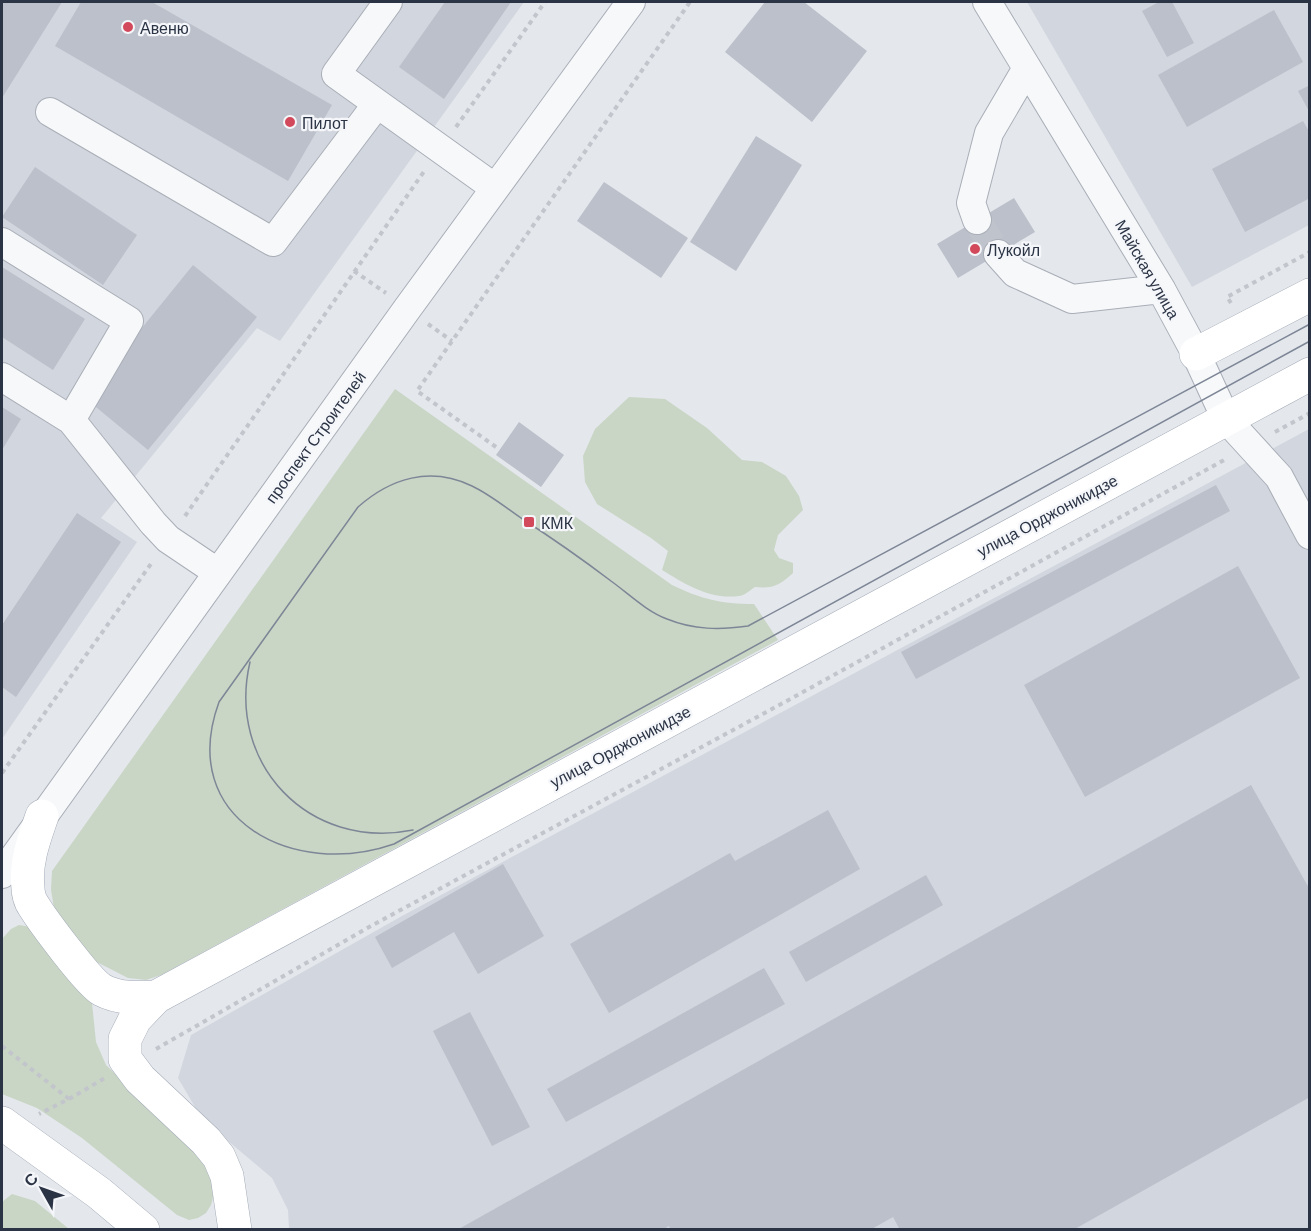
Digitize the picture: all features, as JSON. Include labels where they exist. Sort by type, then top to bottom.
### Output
[{"type":"main road","points":[[1196,354],[1310,295]]},
{"type":"main road","name":"улица Орджоникидзе","points":[[42,816],[28,867],[31,903],[85,974],[101,989],[117,996],[156,997],[1310,374]]},
{"type":"main road","points":[[156,997],[135,1018],[125,1039],[126,1059],[140,1079],[219,1156],[227,1176],[235,1230]]},
{"type":"main road","points":[[5,1125],[99,1193],[143,1230]]},
{"type":"street","points":[[388,2],[336,74],[495,188]]},
{"type":"street","name":"проспект Строителей","points":[[2,874],[631,2]]},
{"type":"street","name":"Майская улица","points":[[987,2],[1161,289],[1196,354],[1226,419],[1279,477],[1310,535]]},
{"type":"street","points":[[977,220],[971,203],[989,133],[1027,68]]},
{"type":"street","points":[[50,112],[273,242],[377,104]]},
{"type":"street","points":[[2,242],[129,321],[71,420]]},
{"type":"street","points":[[998,254],[1015,273],[1072,299],[1161,289]]},
{"type":"street","points":[[2,377],[71,420],[153,524],[168,539],[218,572]]},
{"type":"path","points":[[2,773],[545,2]]},
{"type":"path","points":[[496,447],[417,391],[690,2]]},
{"type":"path","points":[[5,1125],[69,1099],[371,927],[1310,413]]},
{"type":"path","points":[[2,1046],[69,1099]]},
{"type":"shaded area","points":[[2,2],[524,2],[280,341],[257,328],[101,518],[137,542],[2,739]]},
{"type":"shaded area","points":[[1027,2],[1309,2],[1309,225],[1192,287]]},
{"type":"shaded area","points":[[1309,429],[1309,1229],[289,1229],[288,1210],[272,1178],[202,1119],[178,1078],[191,1035],[402,916]]},
{"type":"green space","points":[[395,389],[672,585],[712,600],[754,604],[778,640],[161,975],[146,980],[128,978],[87,957],[54,908],[51,890],[52,871]]},
{"type":"green space","points":[[629,397],[665,399],[707,428],[742,460],[762,462],[786,476],[799,496],[803,510],[778,535],[774,550],[779,558],[793,563],[793,573],[784,581],[767,587],[755,587],[741,596],[728,597],[708,593],[662,570],[668,551],[597,504],[585,482],[583,456],[595,429]]},
{"type":"green space","points":[[19,925],[31,927],[92,1003],[96,1042],[106,1065],[205,1162],[215,1190],[206,1213],[189,1220],[177,1215],[82,1138],[37,1108],[2,1094],[2,939],[11,929]]},
{"type":"green space","points":[[12,1194],[35,1201],[69,1229],[2,1229],[2,1202]]},
{"type":"building","points":[[2,2],[62,2],[2,98]]},
{"type":"building","points":[[81,2],[152,2],[332,105],[288,181],[55,46]]},
{"type":"building","points":[[445,2],[511,2],[444,99],[399,67]]},
{"type":"building","points":[[765,2],[804,2],[867,51],[812,122],[725,52]]},
{"type":"building","points":[[1159,2],[1172,2],[1194,43],[1167,57],[1142,11]]},
{"type":"building","points":[[1274,10],[1303,62],[1187,127],[1158,75]]},
{"type":"building","points":[[1310,85],[1310,113],[1298,91]]},
{"type":"building","points":[[1303,121],[1310,133],[1310,198],[1245,232],[1212,169]]},
{"type":"building","points":[[756,136],[802,165],[736,271],[690,242]]},
{"type":"building","points":[[35,167],[137,235],[103,285],[2,217]]},
{"type":"building","points":[[604,182],[688,238],[661,278],[577,221]]},
{"type":"building","points":[[1014,198],[1035,232],[958,278],[937,244]]},
{"type":"building","points":[[193,265],[257,317],[148,450],[85,398]]},
{"type":"building","points":[[2,267],[85,319],[53,370],[2,337]]},
{"type":"building","points":[[2,407],[21,419],[2,450]]},
{"type":"building","points":[[519,422],[564,455],[541,487],[496,455]]},
{"type":"building","points":[[1216,485],[1230,511],[916,679],[901,652]]},
{"type":"building","points":[[77,513],[121,542],[16,697],[2,687],[2,625]]},
{"type":"building","points":[[1238,566],[1300,678],[1085,797],[1024,685]]},
{"type":"building","points":[[1251,785],[1310,890],[1310,1097],[1073,1230],[900,1230],[893,1217],[870,1230],[671,1230],[669,1226],[662,1230],[457,1230]]},
{"type":"building","points":[[828,810],[860,869],[609,1013],[570,944],[730,853],[735,861]]},
{"type":"building","points":[[503,864],[544,936],[478,974],[454,932],[392,968],[375,937]]},
{"type":"building","points":[[926,875],[943,905],[806,982],[789,952]]},
{"type":"building","points":[[764,968],[785,1004],[566,1122],[547,1089]]},
{"type":"building","points":[[470,1012],[530,1127],[492,1146],[433,1031]]},
{"type":"tunnel","points":[[977,220],[998,254]]},
{"type":"tram line","points":[[1310,324],[748,626],[697,627],[659,616],[555,541],[472,486],[456,480],[426,476],[397,482],[358,507],[219,702],[210,743],[214,779],[229,808],[253,830],[283,846],[318,853],[356,853],[394,844],[1310,341]]},
{"type":"tram line","points":[[250,662],[246,699],[251,734],[264,766],[283,792],[309,813],[340,827],[375,833],[413,830]]},
{"type":"place","name":"Авеню","points":[[128,27]]},
{"type":"place","name":"Пилот","points":[[290,122]]},
{"type":"place","name":"Лукойл","points":[[975,249]]},
{"type":"place","name":"КМК","points":[[529,522]]}]
